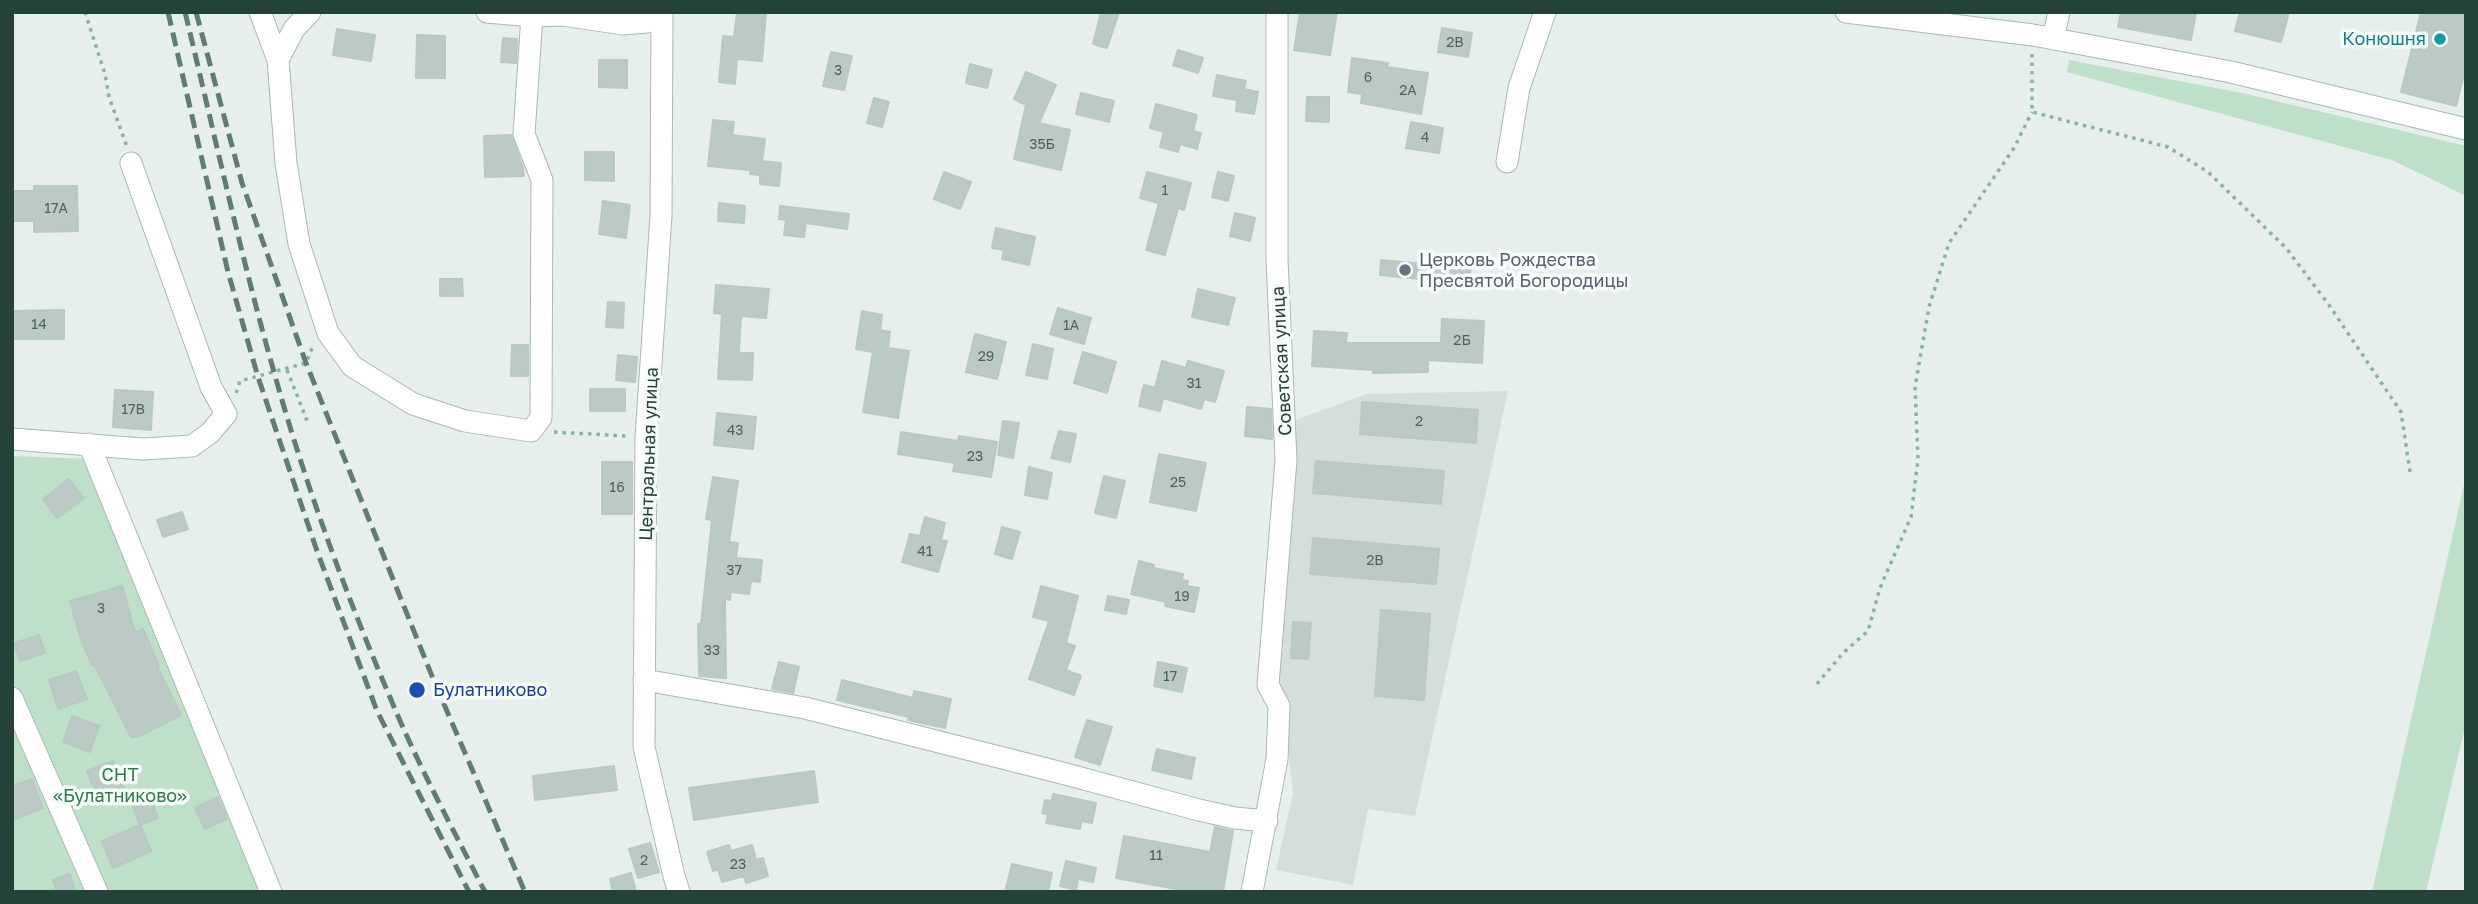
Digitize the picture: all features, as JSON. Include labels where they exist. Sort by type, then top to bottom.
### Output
[{"type":"street","points":[[260,12],[278,60],[286,163],[299,244],[328,333],[352,366],[413,404],[466,421],[531,431],[541,418],[542,180],[524,134],[532,16]]},
{"type":"street","points":[[278,60],[294,29],[310,12]]},
{"type":"street","points":[[486,12],[532,16],[563,13],[623,24],[647,22],[662,13]]},
{"type":"street","name":"Советская улица","points":[[1252,892],[1277,759],[1279,706],[1268,684],[1286,460],[1277,260],[1278,12]]},
{"type":"street","points":[[1507,162],[1519,88],[1545,12]]},
{"type":"street","points":[[1846,12],[2043,37],[2231,72],[2466,129]]},
{"type":"street","points":[[2043,37],[2059,12]]},
{"type":"street","name":"Центральная улица","points":[[662,13],[661,216],[646,437],[644,747],[679,892]]},
{"type":"street","points":[[12,439],[143,449],[192,446],[210,433],[226,414],[211,387],[131,163]]},
{"type":"street","points":[[89,444],[271,892]]},
{"type":"street","points":[[644,680],[805,708],[1199,810],[1235,818],[1267,821]]},
{"type":"street","points":[[12,698],[97,892]]},
{"type":"path","points":[[85,12],[131,163]]},
{"type":"path","points":[[1817,684],[1843,653],[1868,631],[1880,588],[1911,517],[1918,459],[1915,387],[1929,307],[1950,243],[2014,148],[2032,112],[2030,74],[2043,37]]},
{"type":"path","points":[[2032,112],[2168,148],[2208,172],[2286,248],[2329,305],[2401,412],[2410,472]]},
{"type":"path","points":[[240,381],[306,363],[312,346],[323,345],[328,333]]},
{"type":"path","points":[[287,370],[309,423]]},
{"type":"path","points":[[531,431],[646,437]]},
{"type":"shaded area","points":[[1508,391],[1415,816],[1368,809],[1353,885],[1276,870],[1293,793],[1278,663],[1296,420],[1366,394]]},
{"type":"green space","points":[[2069,60],[2242,93],[2466,146],[2466,196],[2392,160],[2067,72]]},
{"type":"green space","name":"СНТ «Булатниково»","points":[[12,456],[94,459],[280,892],[12,892]]},
{"type":"green space","points":[[2466,476],[2466,723],[2426,892],[2372,892]]},
{"type":"building","points":[[737,12],[766,12],[762,61],[737,59],[735,84],[719,82],[723,36],[734,37]]},
{"type":"building","points":[[1101,12],[1119,12],[1107,48],[1093,44]]},
{"type":"building","points":[[1300,12],[1337,12],[1330,55],[1294,50]]},
{"type":"building","points":[[2121,12],[2196,12],[2191,40],[2118,27]]},
{"type":"building","points":[[2240,12],[2289,12],[2281,42],[2235,31]]},
{"type":"building","name":"Конюшня","points":[[2421,12],[2466,12],[2466,66],[2456,106],[2401,92]]},
{"type":"building","points":[[1442,28],[1472,33],[1468,57],[1438,52]]},
{"type":"building","points":[[337,29],[375,35],[371,61],[333,55]]},
{"type":"building","points":[[417,35],[445,36],[445,78],[416,78]]},
{"type":"building","points":[[503,38],[517,39],[516,63],[501,62]]},
{"type":"building","points":[[1178,50],[1203,58],[1198,73],[1173,65]]},
{"type":"building","points":[[831,52],[852,56],[844,90],[823,86]]},
{"type":"building","points":[[1352,58],[1428,73],[1421,114],[1361,103],[1362,94],[1348,92]]},
{"type":"building","points":[[599,60],[627,60],[627,88],[599,87]]},
{"type":"building","points":[[970,64],[992,70],[987,88],[966,83]]},
{"type":"building","points":[[1026,72],[1056,85],[1039,123],[1070,130],[1061,170],[1014,159],[1026,105],[1014,99]]},
{"type":"building","points":[[1217,75],[1246,81],[1244,89],[1258,92],[1254,114],[1236,111],[1237,100],[1213,96]]},
{"type":"building","points":[[1081,93],[1114,101],[1109,122],[1076,114]]},
{"type":"building","points":[[1307,97],[1329,97],[1329,122],[1306,121]]},
{"type":"building","points":[[874,98],[889,102],[882,127],[867,123]]},
{"type":"building","points":[[1156,104],[1197,115],[1193,131],[1201,133],[1197,149],[1180,144],[1178,152],[1160,147],[1164,132],[1150,128]]},
{"type":"building","points":[[713,120],[734,122],[732,135],[765,139],[762,161],[781,163],[779,186],[760,184],[760,175],[750,174],[750,170],[708,166]]},
{"type":"building","points":[[1411,122],[1443,128],[1439,153],[1406,148]]},
{"type":"building","points":[[511,135],[524,176],[485,177],[484,136]]},
{"type":"building","points":[[585,152],[614,152],[614,181],[585,180]]},
{"type":"building","points":[[944,172],[971,182],[960,209],[934,199]]},
{"type":"building","points":[[1147,172],[1191,183],[1184,210],[1178,208],[1165,255],[1146,250],[1159,203],[1140,198]]},
{"type":"building","points":[[1218,172],[1234,176],[1228,201],[1212,197]]},
{"type":"building","points":[[34,186],[77,186],[78,231],[34,232],[34,221],[12,221],[12,191],[34,191]]},
{"type":"building","points":[[603,201],[630,205],[626,238],[599,234]]},
{"type":"building","points":[[719,203],[745,206],[744,223],[718,221]]},
{"type":"building","points":[[780,206],[849,214],[847,229],[806,223],[804,237],[784,235],[786,220],[779,219]]},
{"type":"building","points":[[1235,213],[1255,218],[1250,241],[1230,236]]},
{"type":"building","points":[[996,228],[1035,237],[1029,265],[1002,259],[1004,250],[992,248]]},
{"type":"building","points":[[1456,256],[1472,257],[1469,284],[1380,275],[1381,260],[1455,267]]},
{"type":"building","points":[[440,279],[462,279],[463,296],[440,296]]},
{"type":"building","points":[[716,285],[769,289],[766,318],[741,316],[739,353],[753,353],[752,380],[718,379],[722,314],[714,313]]},
{"type":"building","points":[[1198,289],[1235,298],[1228,325],[1192,317]]},
{"type":"building","points":[[608,302],[624,303],[623,328],[606,327]]},
{"type":"building","points":[[1058,308],[1091,318],[1084,344],[1050,334]]},
{"type":"building","points":[[64,310],[64,339],[14,339],[14,311]]},
{"type":"building","points":[[862,311],[882,315],[880,330],[890,332],[888,348],[909,351],[898,418],[863,412],[873,352],[856,349]]},
{"type":"building","points":[[1442,319],[1484,321],[1482,363],[1428,360],[1428,372],[1373,373],[1373,370],[1312,366],[1314,331],[1347,333],[1346,343],[1441,343]]},
{"type":"building","points":[[975,334],[1006,342],[997,379],[966,372]]},
{"type":"building","points":[[1033,344],[1053,349],[1047,379],[1026,375]]},
{"type":"building","points":[[512,345],[528,345],[528,376],[511,376]]},
{"type":"building","points":[[1083,352],[1116,362],[1107,393],[1074,383]]},
{"type":"building","points":[[618,355],[637,357],[635,382],[616,380]]},
{"type":"building","points":[[1162,361],[1186,368],[1188,361],[1224,371],[1215,402],[1204,399],[1201,409],[1163,398],[1160,411],[1139,406],[1144,385],[1155,388]]},
{"type":"building","points":[[590,389],[625,389],[625,411],[590,411]]},
{"type":"building","points":[[115,390],[153,392],[151,430],[113,427]]},
{"type":"building","points":[[1362,402],[1478,410],[1476,443],[1360,434]]},
{"type":"building","points":[[1247,407],[1271,409],[1272,439],[1245,436]]},
{"type":"building","points":[[717,413],[756,417],[753,449],[714,445]]},
{"type":"building","points":[[1003,421],[1019,423],[1013,458],[998,455]]},
{"type":"building","points":[[1059,431],[1076,434],[1070,462],[1051,458]]},
{"type":"building","points":[[901,432],[958,441],[959,436],[997,442],[991,477],[953,471],[955,463],[898,454]]},
{"type":"building","points":[[1159,454],[1206,463],[1196,511],[1150,502]]},
{"type":"building","points":[[1316,461],[1444,471],[1441,504],[1313,493]]},
{"type":"building","points":[[602,462],[632,462],[632,514],[602,514]]},
{"type":"building","points":[[1029,467],[1052,473],[1047,499],[1025,495]]},
{"type":"building","points":[[1104,476],[1125,481],[1116,518],[1095,513]]},
{"type":"building","points":[[713,477],[738,481],[729,542],[738,543],[736,558],[762,560],[760,582],[751,581],[749,594],[731,592],[730,600],[725,599],[726,678],[699,676],[698,624],[701,624],[712,520],[706,519]]},
{"type":"building","points":[[69,479],[84,498],[57,518],[43,499]]},
{"type":"building","points":[[182,512],[188,529],[163,537],[157,520]]},
{"type":"building","points":[[925,517],[945,523],[941,540],[947,541],[938,572],[902,562],[910,534],[920,536]]},
{"type":"building","points":[[1002,527],[1020,532],[1012,559],[995,554]]},
{"type":"building","points":[[1313,538],[1439,549],[1436,584],[1310,574]]},
{"type":"building","points":[[1139,561],[1154,565],[1153,568],[1183,574],[1182,580],[1188,581],[1187,586],[1199,588],[1194,612],[1165,606],[1166,602],[1131,594]]},
{"type":"building","points":[[122,586],[135,632],[143,629],[159,666],[157,667],[181,715],[137,737],[131,737],[94,664],[92,665],[80,637],[70,601]]},
{"type":"building","points":[[1041,586],[1078,596],[1066,643],[1075,646],[1066,670],[1081,676],[1074,695],[1029,679],[1049,621],[1033,617]]},
{"type":"building","points":[[1108,596],[1129,600],[1126,614],[1105,610]]},
{"type":"building","points":[[1381,610],[1430,614],[1424,700],[1375,696]]},
{"type":"building","points":[[1293,622],[1311,623],[1308,659],[1291,658]]},
{"type":"building","points":[[39,635],[45,653],[20,661],[14,643]]},
{"type":"building","points":[[779,662],[799,667],[793,693],[772,689]]},
{"type":"building","points":[[1158,662],[1187,668],[1182,692],[1154,686]]},
{"type":"building","points":[[76,671],[87,699],[58,709],[49,680]]},
{"type":"building","points":[[842,680],[913,698],[914,691],[951,699],[945,728],[837,700]]},
{"type":"building","points":[[72,716],[99,726],[90,752],[63,742]]},
{"type":"building","points":[[1087,720],[1112,727],[1100,765],[1075,757]]},
{"type":"building","points":[[1157,749],[1195,758],[1191,779],[1152,770]]},
{"type":"building","points":[[113,761],[127,796],[101,806],[87,771]]},
{"type":"building","points":[[614,766],[617,790],[535,800],[533,776]]},
{"type":"building","points":[[814,771],[818,802],[694,820],[689,788]]},
{"type":"building","points":[[32,779],[43,808],[12,820],[12,786]]},
{"type":"building","points":[[1053,794],[1096,803],[1092,823],[1081,821],[1080,829],[1046,823],[1048,814],[1042,813],[1045,800],[1052,801]]},
{"type":"building","points":[[218,797],[227,819],[205,829],[195,808]]},
{"type":"building","points":[[151,798],[158,818],[140,825],[132,804]]},
{"type":"building","points":[[140,825],[151,851],[113,868],[102,841]]},
{"type":"building","points":[[1215,827],[1233,831],[1223,892],[1193,892],[1116,878],[1124,836],[1210,852]]},
{"type":"building","points":[[650,843],[659,872],[638,878],[629,849]]},
{"type":"building","points":[[729,845],[731,851],[752,845],[756,860],[763,858],[768,876],[746,883],[744,876],[722,882],[718,869],[713,871],[707,852]]},
{"type":"building","points":[[1066,861],[1096,868],[1093,882],[1078,879],[1076,890],[1060,886]]},
{"type":"building","points":[[1012,864],[1052,873],[1048,892],[1005,892]]},
{"type":"building","points":[[631,873],[636,892],[613,892],[610,879]]},
{"type":"building","points":[[70,874],[75,892],[57,892],[53,880]]},
{"type":"railway","points":[[168,12],[228,272],[258,377],[317,551],[377,711],[469,892]]},
{"type":"railway","points":[[185,12],[262,327],[286,414],[327,539],[402,726],[485,892]]},
{"type":"railway","points":[[196,12],[242,183],[306,363],[434,681],[525,892]]},
{"type":"place","name":"Конюшня","points":[[2440,39]]},
{"type":"place","name":"Церковь Рождества Пресвятой Богородицы","points":[[1405,270]]},
{"type":"place","name":"Булатниково","points":[[417,690]]}]
